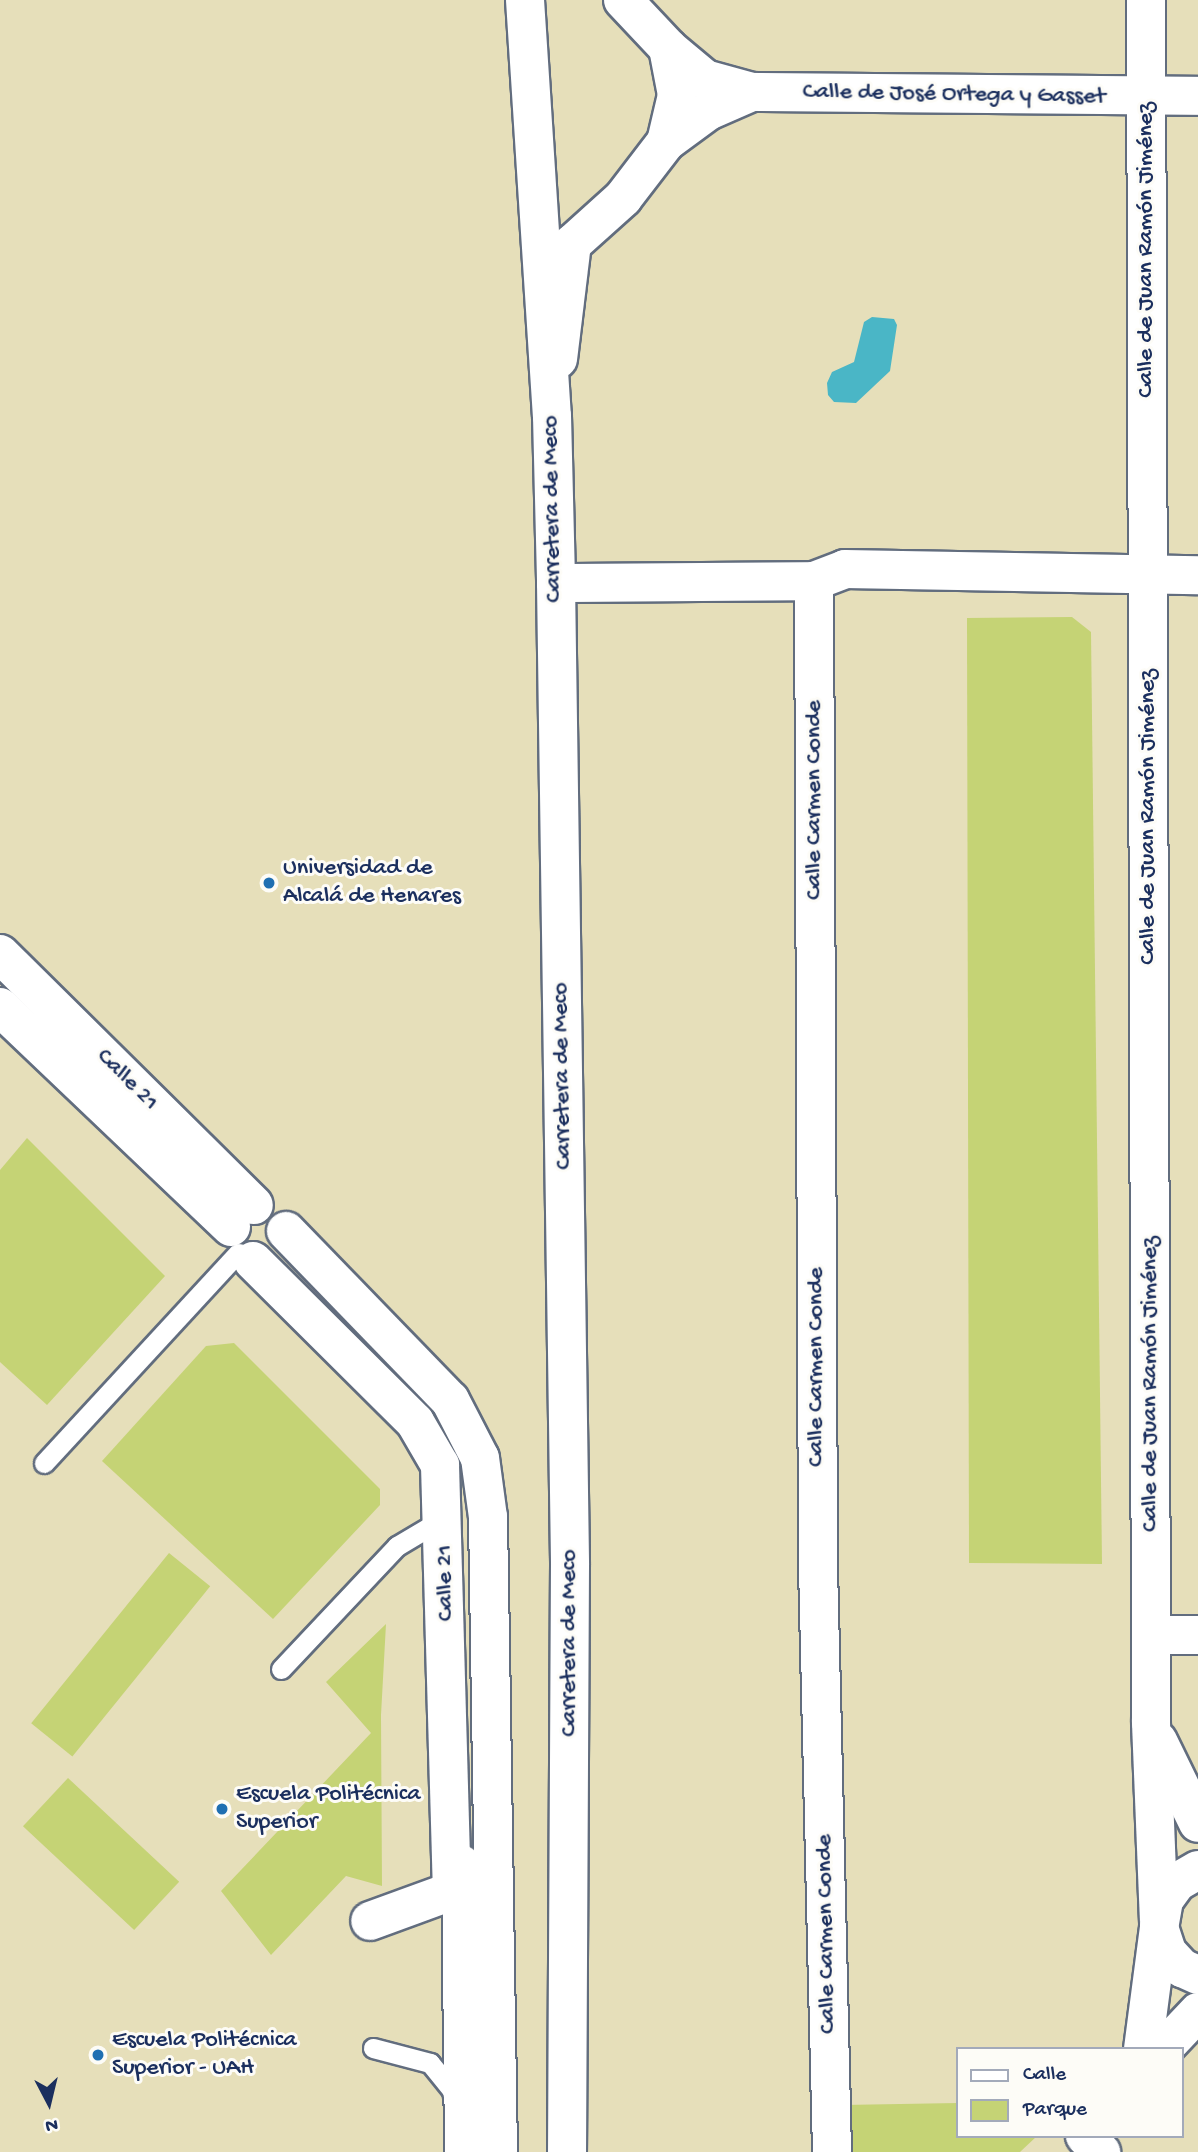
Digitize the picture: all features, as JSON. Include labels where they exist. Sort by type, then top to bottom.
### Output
[{"type":"street","name":"Carretera de Meco","points":[[525,0],[552,416],[570,1565],[567,2090],[569,2152]]},
{"type":"street","points":[[623,0],[667,48],[705,79],[752,92]]},
{"type":"street","name":"Calle de Juan Ramón Jiménez","points":[[1146,0],[1151,1723],[1158,1923]]},
{"type":"street","points":[[666,142],[677,95],[667,48]]},
{"type":"street","points":[[552,416],[572,244],[623,198],[666,142],[708,111],[752,92]]},
{"type":"street","name":"Calle de José Ortega y Gasset","points":[[752,92],[1198,96]]},
{"type":"street","points":[[555,583],[814,581],[845,569],[1198,575]]},
{"type":"street","name":"Calle Carmen Conde","points":[[814,581],[818,1554],[832,2152]]},
{"type":"street","name":"Calle 21","points":[[0,954],[244,1236],[415,1422],[440,1465],[444,1518],[452,1891],[370,1921]]},
{"type":"street","name":"Calle 21","points":[[0,1007],[244,1236],[277,1254],[286,1231],[450,1399],[480,1458],[488,1517],[498,2152]]},
{"type":"street","name":"Calle 21","points":[[460,1419],[464,2152]]},
{"type":"street","points":[[1152,1635],[1198,1635]]},
{"type":"street","points":[[1151,1723],[1187,1809],[1198,1823]]},
{"type":"street","points":[[1143,2047],[1158,1923],[1164,1900],[1177,1882],[1198,1870]]},
{"type":"street","points":[[1158,1923],[1167,1952],[1182,1968],[1198,1975]]},
{"type":"street","points":[[1165,2047],[1198,2012]]},
{"type":"street","points":[[1061,2152],[1075,2138]]},
{"type":"street","points":[[1087,2138],[1101,2152]]},
{"type":"lane","points":[[44,1463],[244,1236]]},
{"type":"lane","points":[[281,1669],[397,1546],[444,1518]]},
{"type":"lane","points":[[373,2048],[430,2063],[452,2090],[464,2152]]},
{"type":"green space","points":[[1072,617],[1091,632],[1102,1564],[969,1563],[967,618]]},
{"type":"green space","points":[[27,1138],[165,1276],[47,1405],[0,1362],[0,1170]]},
{"type":"green space","points":[[234,1343],[380,1489],[380,1505],[273,1619],[102,1461],[206,1346]]},
{"type":"green space","points":[[169,1553],[210,1586],[72,1757],[31,1723]]},
{"type":"green space","points":[[386,1624],[381,1715],[382,1886],[346,1876],[271,1955],[221,1891],[371,1733],[326,1682]]},
{"type":"green space","points":[[68,1778],[179,1882],[134,1930],[23,1826]]},
{"type":"green space","points":[[956,2103],[956,2138],[1035,2138],[1020,2152],[843,2152],[842,2105]]},
{"type":"water","points":[[872,317],[894,319],[897,325],[890,371],[856,403],[834,402],[828,395],[827,383],[832,372],[854,362],[864,322]]},
{"type":"place","name":"Universidad de Alcalá de Henares","points":[[269,883]]},
{"type":"place","name":"Escuela Politécnica Superior","points":[[222,1809]]},
{"type":"place","name":"Escuela Politécnica Superior - UAH","points":[[98,2055]]}]
